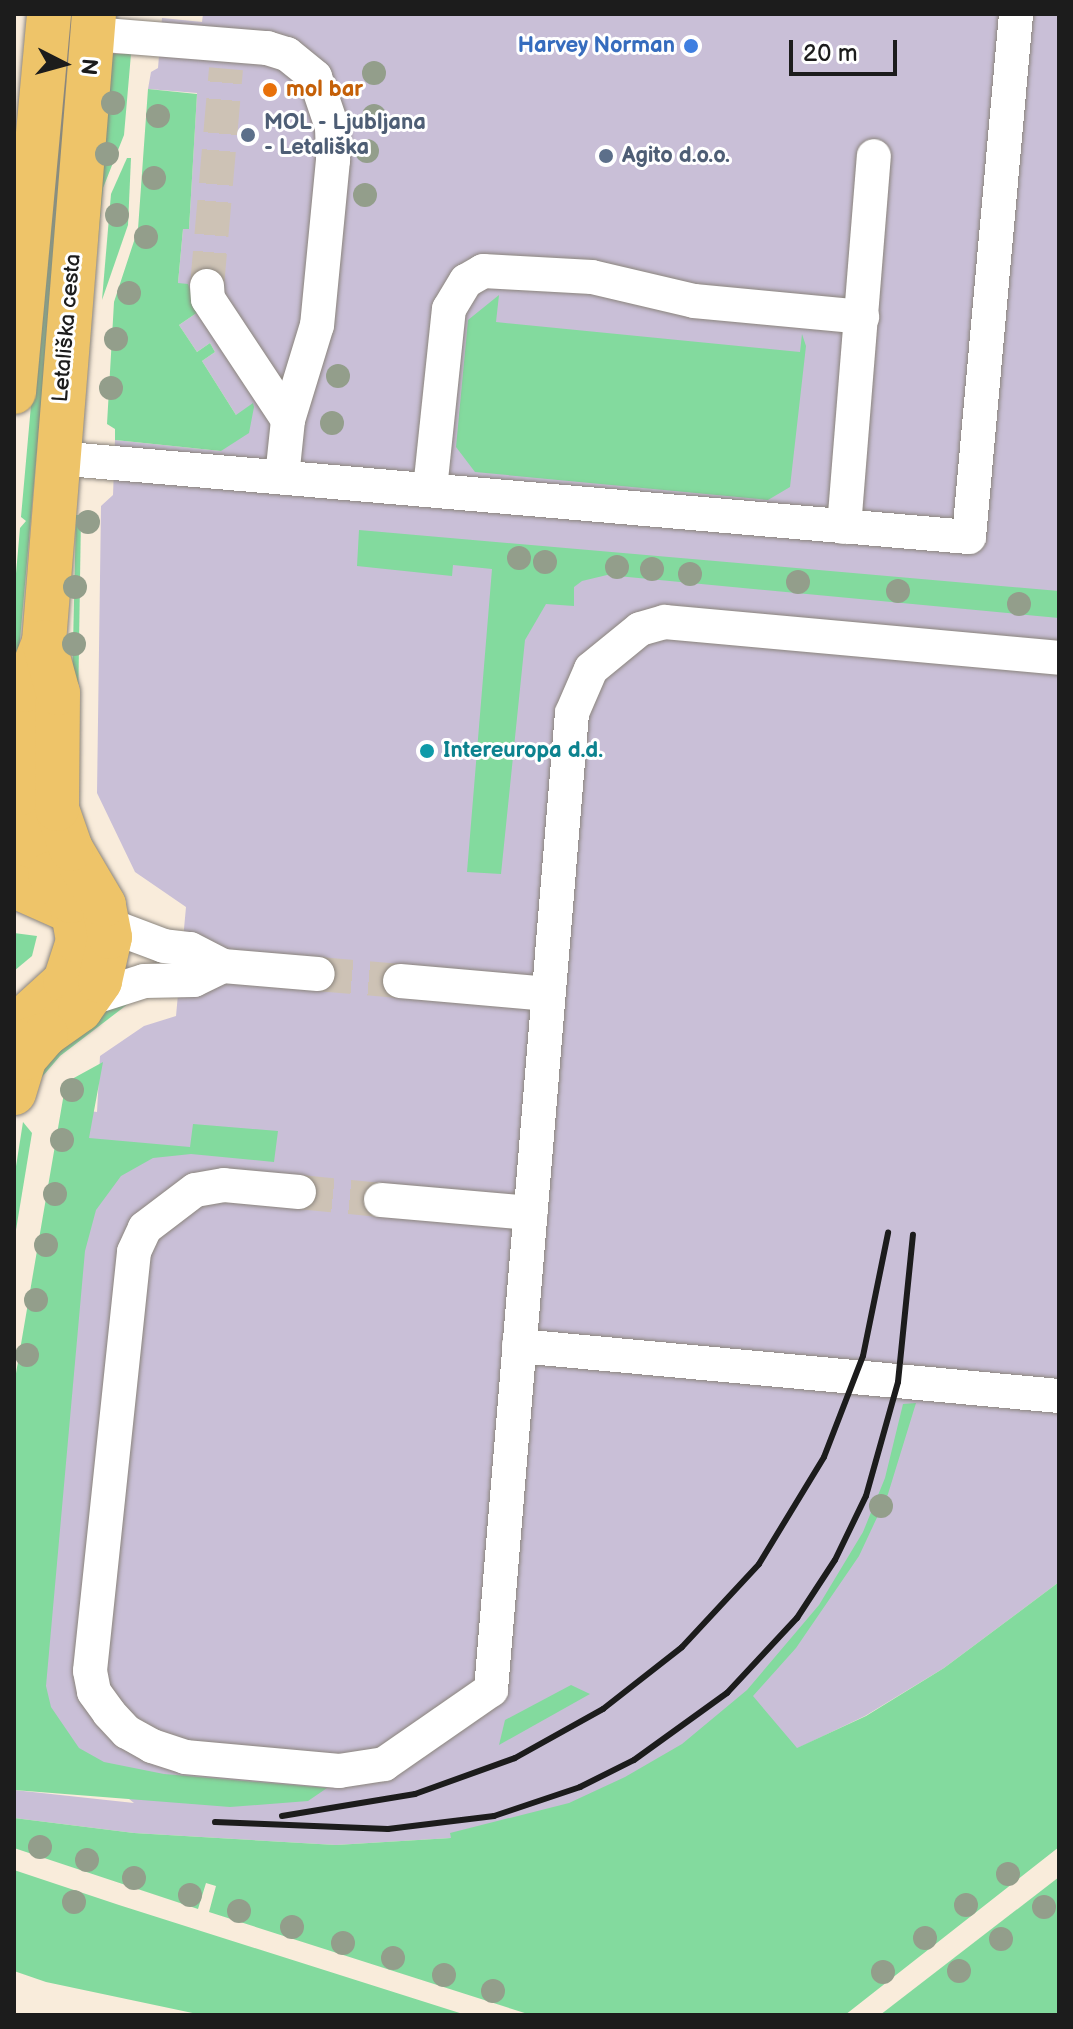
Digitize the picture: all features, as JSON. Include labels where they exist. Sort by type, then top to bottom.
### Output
[{"type":"main road","points":[[14,392],[17,320],[49,14]]},
{"type":"main road","name":"Letališka cesta","points":[[92,919],[56,880],[21,865],[20,793],[25,690],[44,642],[56,458],[93,24]]},
{"type":"main road","name":"Letališka cesta","points":[[25,1035],[88,999],[105,969],[57,809],[58,693],[44,642]]},
{"type":"main road","name":"Letališka cesta","points":[[14,1093],[25,1058],[25,1035],[65,981],[92,919]]},
{"type":"lane","points":[[56,458],[969,537],[1016,14]]},
{"type":"lane","points":[[93,24],[227,57],[267,48],[301,63],[315,77],[332,127],[317,325],[288,420],[282,477]]},
{"type":"lane","points":[[844,527],[874,156]]},
{"type":"lane","points":[[430,489],[449,309],[466,281],[483,271],[592,277],[694,301],[862,317]]},
{"type":"lane","points":[[207,286],[208,299],[288,420]]},
{"type":"lane","points":[[299,1192],[224,1185],[195,1190],[145,1228],[134,1252],[90,1671],[94,1692],[127,1732],[185,1757],[339,1771],[384,1764],[491,1690],[572,713],[591,669],[615,645],[640,629],[692,623],[1059,658]]},
{"type":"lane","points":[[92,919],[164,946],[190,949],[223,966],[318,974]]},
{"type":"lane","points":[[88,999],[144,981],[194,980],[223,966]]},
{"type":"lane","points":[[400,981],[548,994]]},
{"type":"lane","points":[[381,1200],[530,1213]]},
{"type":"lane","points":[[519,1346],[1059,1396]]},
{"type":"shaded area","points":[[203,14],[1059,14],[1059,1582],[944,1668],[865,1716],[796,1749],[451,1838],[336,1845],[134,1833],[14,1818],[14,1790],[134,1803],[36,1723],[90,1111],[97,1112],[100,1056],[144,1026],[176,1016],[186,907],[135,872],[97,793],[101,506],[113,495],[115,440],[221,451],[236,415],[202,361],[215,352],[210,343],[197,352],[179,325],[198,312],[178,283],[183,229],[189,229],[197,93],[148,89],[151,72],[158,68],[162,18],[202,22]]},
{"type":"green space","points":[[66,14],[76,14],[14,707],[14,596],[20,528],[26,521],[21,517]]},
{"type":"green space","points":[[111,54],[131,54],[124,135],[103,188],[82,405]]},
{"type":"green space","points":[[148,89],[197,94],[189,229],[183,229],[178,283],[188,284],[198,312],[179,325],[197,352],[210,343],[215,352],[202,361],[236,415],[253,403],[254,407],[249,433],[221,451],[115,440],[115,429],[107,424],[114,302],[138,229]]},
{"type":"green space","points":[[127,158],[131,158],[128,225],[102,300],[111,194]]},
{"type":"green space","points":[[499,295],[496,322],[800,352],[802,334],[806,346],[790,487],[768,500],[475,472],[456,447],[468,320]]},
{"type":"green space","points":[[76,515],[81,515],[77,776],[70,775]]},
{"type":"green space","points":[[359,530],[1059,591],[1059,618],[607,575],[582,581],[574,587],[574,606],[546,604],[525,640],[501,874],[467,872],[492,569],[453,565],[452,576],[357,566]]},
{"type":"green space","points":[[14,933],[37,936],[32,956],[14,971]]},
{"type":"green space","points":[[141,994],[60,1056],[36,1084],[35,1073],[93,1016]]},
{"type":"green space","points":[[103,1062],[89,1138],[190,1147],[193,1124],[278,1131],[274,1162],[191,1154],[153,1158],[121,1176],[96,1210],[85,1251],[46,1686],[51,1707],[79,1748],[104,1762],[164,1774],[327,1788],[308,1801],[230,1807],[14,1790],[14,1385],[64,1093],[72,1079]]},
{"type":"green space","points":[[23,1122],[32,1133],[14,1242],[14,1179]]},
{"type":"green space","points":[[916,1403],[888,1494],[859,1556],[796,1648],[753,1696],[797,1748],[866,1716],[944,1668],[1059,1582],[1059,1847],[845,2015],[531,2015],[209,1912],[216,1886],[206,1883],[198,1909],[14,1848],[14,1818],[134,1833],[336,1845],[451,1838],[450,1833],[569,1803],[625,1777],[682,1744],[747,1690],[819,1605],[863,1532],[885,1478],[903,1404]]},
{"type":"green space","points":[[571,1685],[590,1694],[499,1745],[505,1720]]},
{"type":"green space","points":[[14,1870],[466,2015],[202,2015],[46,1982],[14,1971]]},
{"type":"green space","points":[[1059,1877],[1059,2015],[880,2015]]},
{"type":"tunnel","points":[[207,286],[226,69]]},
{"type":"tunnel","points":[[318,974],[400,981]]},
{"type":"tunnel","points":[[299,1192],[381,1200]]},
{"type":"railway","points":[[282,1816],[415,1794],[515,1758],[603,1709],[682,1647],[759,1564],[824,1457],[863,1356],[888,1233]]},
{"type":"railway","points":[[215,1822],[388,1829],[494,1816],[580,1787],[634,1760],[727,1693],[797,1618],[835,1560],[866,1496],[898,1382],[913,1235]]},
{"type":"place","name":"Harvey Norman","points":[[691,46]]},
{"type":"place","name":"mol bar","points":[[270,90]]},
{"type":"place","name":"MOL - Ljubljana - Letališka","points":[[248,135]]},
{"type":"place","name":"Agito d.o.o.","points":[[606,156]]},
{"type":"place","name":"Intereuropa d.d.","points":[[427,751]]}]
